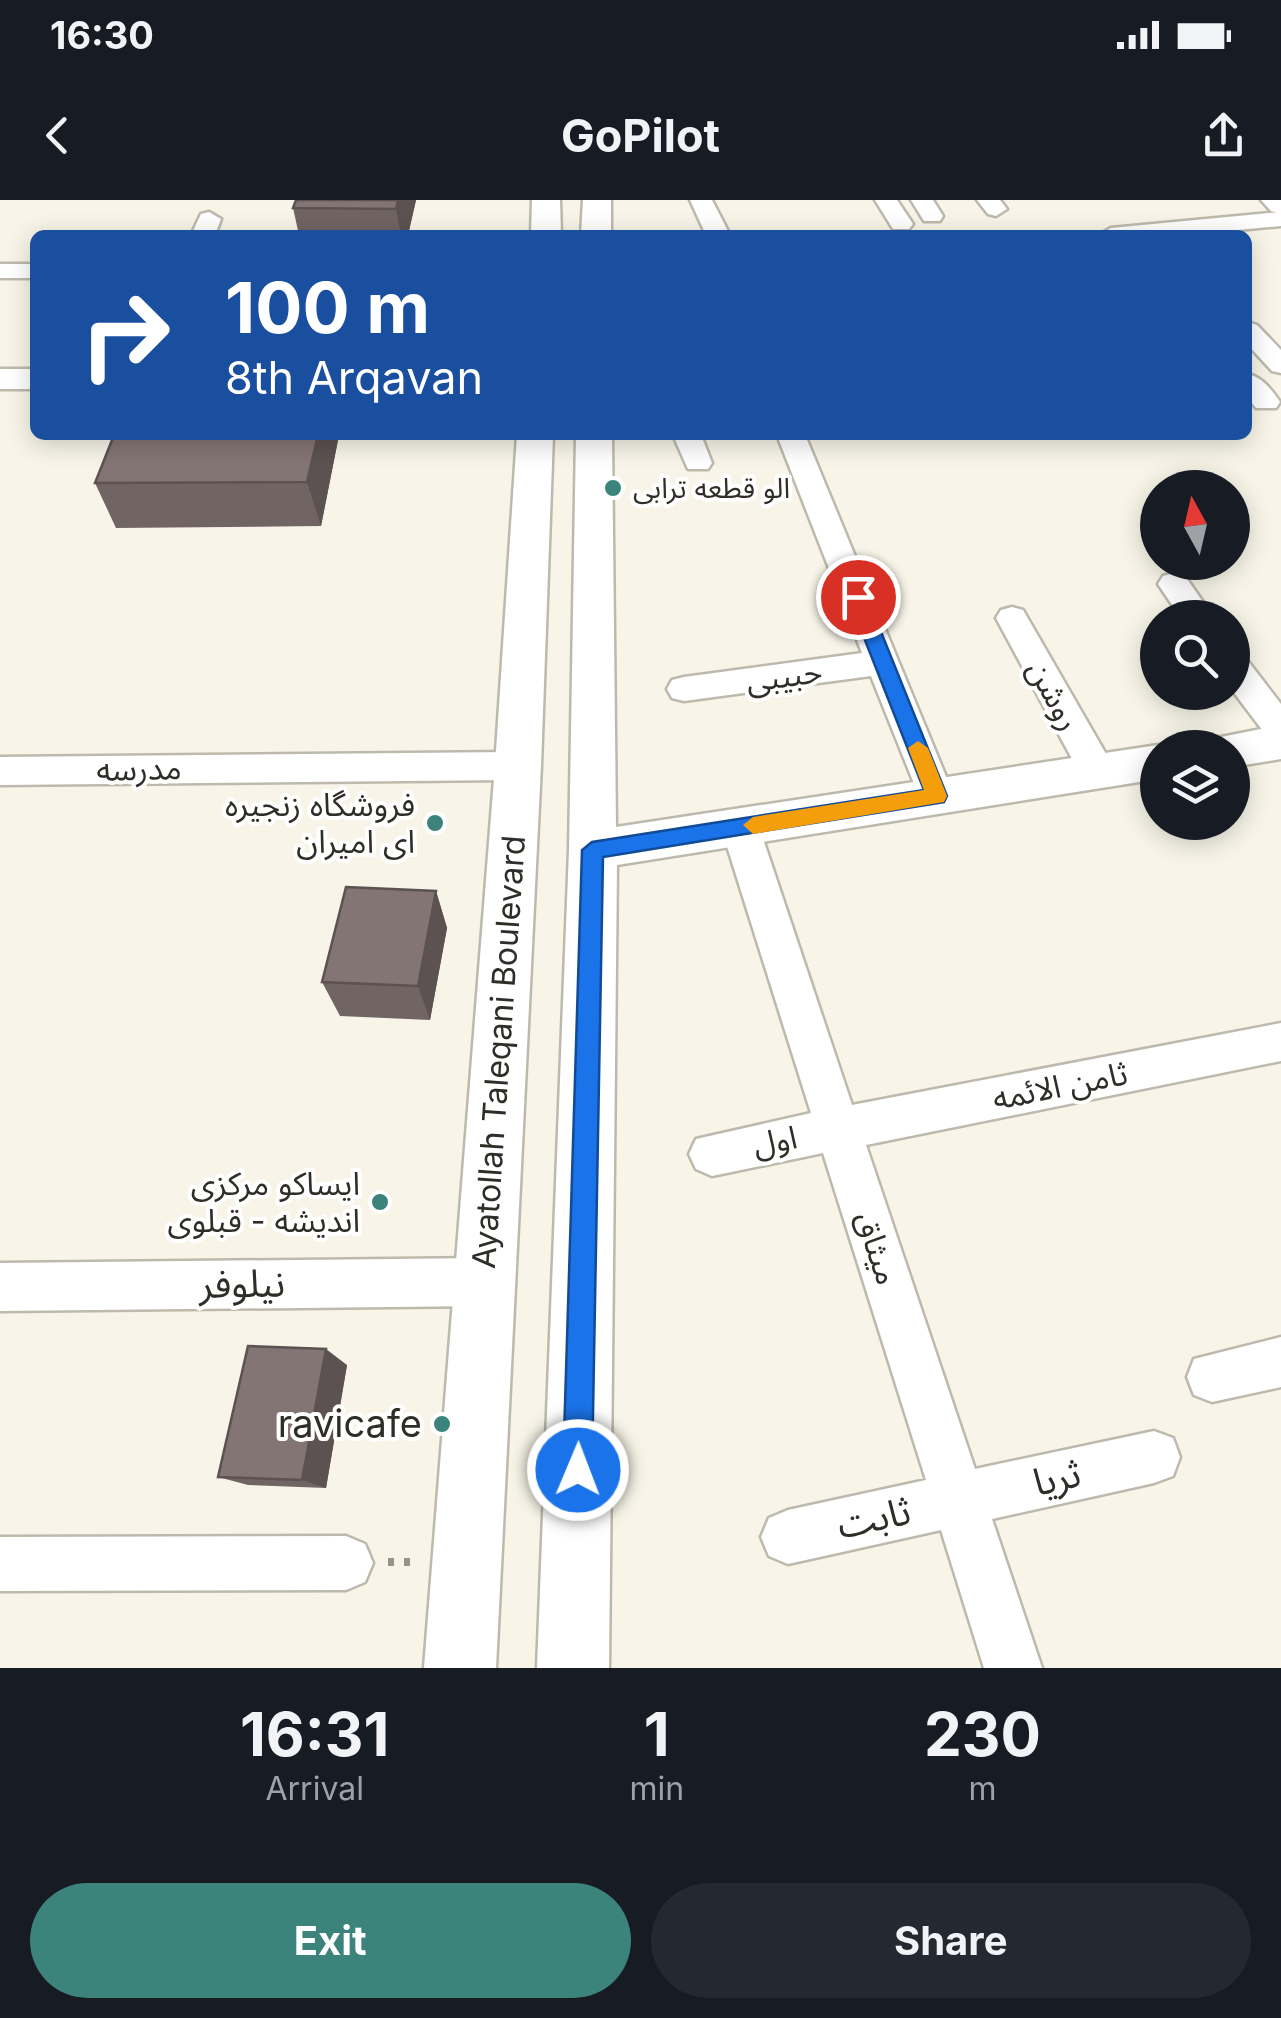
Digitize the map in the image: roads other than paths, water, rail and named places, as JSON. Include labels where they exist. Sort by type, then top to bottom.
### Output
[{"type":"street","points":[[546,200],[546,230]]},
{"type":"street","points":[[596,230],[597,200]]},
{"type":"street","points":[[701,200],[716,230]]},
{"type":"street","points":[[886,200],[901,224]]},
{"type":"street","points":[[1276,200],[1281,205]]},
{"type":"street","points":[[1164,230],[1281,219]]},
{"type":"street","points":[[0,271],[30,271]]},
{"type":"street","points":[[1252,330],[1281,326]]},
{"type":"street","points":[[1252,334],[1281,365]]},
{"type":"street","points":[[0,380],[30,380]]},
{"type":"street","name":"Ayatollah Taleqani Boulevard","points":[[460,1668],[518,766],[535,440]]},
{"type":"street","points":[[573,1668],[592,850],[594,440]]},
{"type":"street","points":[[689,440],[698,463]]},
{"type":"street","points":[[794,440],[936,796]]},
{"type":"street","points":[[1174,584],[1185,600]]},
{"type":"street","name":"روشن","points":[[1012,618],[1097,771]]},
{"type":"street","name":"حبیبی","points":[[684,689],[884,662]]},
{"type":"street","points":[[1250,688],[1281,730]]},
{"type":"street","points":[[1250,747],[1281,742]]},
{"type":"street","points":[[592,850],[1140,765]]},
{"type":"street","name":"مدرسه","points":[[0,770],[518,766]]},
{"type":"street","name":"میثاق","points":[[740,828],[1013,1668]]},
{"type":"street","name":"ثامن الائمه","points":[[838,1129],[1281,1042]]},
{"type":"street","name":"اول","points":[[712,1154],[838,1129]]},
{"type":"street","name":"نیلوفر","points":[[0,1287],[484,1282]]},
{"type":"street","points":[[1212,1377],[1281,1362]]},
{"type":"street","name":"ثریا","points":[[959,1500],[1154,1456]]},
{"type":"street","name":"ثابت","points":[[788,1537],[959,1500]]},
{"type":"street","points":[[0,1564],[346,1563]]},
{"type":"place","name":"الو قطعه ترابی","points":[[613,488]]},
{"type":"place","name":"فروشگاه زنجیره ای امیران","points":[[435,823]]},
{"type":"place","name":"ایساکو مرکزی اندیشه - قبلوی","points":[[380,1202]]},
{"type":"place","name":"ravicafe","points":[[442,1424]]}]
